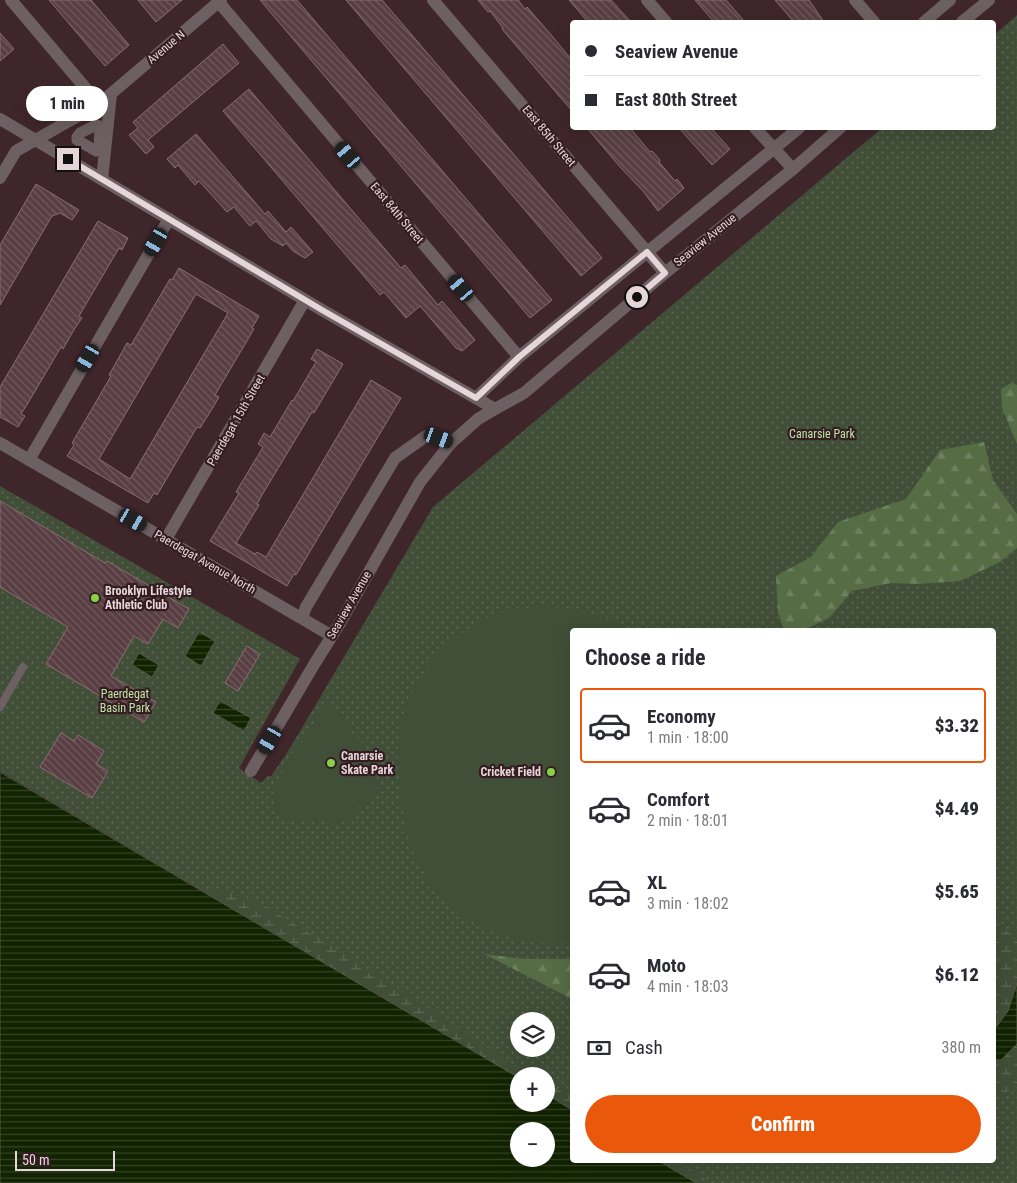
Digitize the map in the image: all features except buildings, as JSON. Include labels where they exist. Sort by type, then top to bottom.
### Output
[{"type":"street","points":[[11,0],[99,104]]},
{"type":"street","name":"East 85th Street","points":[[433,0],[665,273]]},
{"type":"street","points":[[647,0],[664,20]]},
{"type":"street","points":[[856,0],[872,20]]},
{"type":"street","points":[[926,20],[950,0]]},
{"type":"street","points":[[964,20],[989,0]]},
{"type":"street","name":"Avenue N","points":[[0,178],[16,151],[99,104],[219,1]]},
{"type":"street","name":"East 84th Street","points":[[219,1],[519,357]]},
{"type":"street","points":[[102,179],[111,94]]},
{"type":"street","points":[[0,119],[495,410]]},
{"type":"street","points":[[757,130],[793,169]]},
{"type":"street","points":[[476,398],[519,357],[797,130]]},
{"type":"street","name":"Seaview Avenue","points":[[252,771],[420,482],[451,443],[478,419],[524,393],[838,130]]},
{"type":"street","points":[[29,460],[169,219]]},
{"type":"street","name":"Paerdegat 15th Street","points":[[166,539],[306,300]]},
{"type":"street","points":[[302,618],[306,607],[395,458],[426,436],[439,438],[451,443]]},
{"type":"street","name":"Paerdegat Avenue North","points":[[0,443],[332,636]]},
{"type":"lane","points":[[0,707],[23,667]]},
{"type":"green space","name":"Canarsie Park","points":[[1017,15],[1017,1183],[696,1183],[662,1163],[996,1163],[996,628],[570,628],[570,1109],[555,1100],[555,1067],[510,1067],[510,1073],[0,771],[0,486],[300,659],[239,768],[261,783],[268,776],[271,776],[287,753],[433,507],[880,130],[996,130],[996,33]]},
{"type":"green space","points":[[1011,383],[1017,385],[1017,444],[1002,408],[1001,389]]},
{"type":"green space","points":[[984,442],[993,480],[1017,514],[1017,548],[1000,562],[960,581],[918,584],[891,583],[852,591],[829,618],[808,628],[783,628],[778,613],[776,576],[811,557],[838,522],[906,499],[940,450]]},
{"type":"green space","points":[[538,607],[562,608],[596,615],[624,628],[570,628],[570,942],[546,943],[521,940],[497,933],[474,922],[453,907],[436,890],[421,868],[411,844],[404,819],[398,747],[402,723],[409,700],[420,678],[434,659],[451,642],[471,627],[492,616],[515,609]]},
{"type":"green space","name":"Canarsie Skate Park","points":[[326,704],[333,704],[336,710],[346,717],[350,735],[362,739],[363,753],[375,765],[378,787],[370,800],[359,806],[352,823],[342,822],[334,824],[314,819],[301,822],[287,819],[276,808],[273,795],[276,783],[294,750],[311,733],[321,707]]},
{"type":"green space","points":[[201,890],[235,893],[267,908],[342,952],[517,1067],[510,1067],[510,1073]]},
{"type":"green space","points":[[996,906],[998,920],[1008,932],[1017,929],[1017,983],[1008,1011],[996,1027]]},
{"type":"green space","points":[[484,954],[523,959],[570,959],[570,998]]},
{"type":"green space","points":[[1017,1044],[1017,1087],[996,1097],[996,1060],[1000,1061]]},
{"type":"green space","points":[[555,1088],[570,1095],[570,1109],[555,1100]]},
{"type":"green space","points":[[662,1163],[681,1163],[711,1183],[696,1183]]},
{"type":"shaded area","points":[[199,632],[215,641],[201,666],[185,656]]},
{"type":"shaded area","points":[[139,653],[159,665],[152,677],[132,665]]},
{"type":"shaded area","points":[[220,701],[251,718],[244,731],[213,713]]},
{"type":"shaded area","points":[[0,772],[510,1073],[510,1112],[555,1112],[555,1100],[570,1109],[570,1163],[662,1163],[696,1183],[0,1183]]},
{"type":"shaded area","points":[[1017,983],[1017,1044],[1000,1061],[996,1060],[996,1027],[1008,1011]]},
{"type":"place","name":"Brooklyn Lifestyle Athletic Club","points":[[95,598]]},
{"type":"place","name":"Canarsie Skate Park","points":[[331,763]]},
{"type":"place","name":"Cricket Field","points":[[551,772]]},
{"type":"route","points":[[68,159],[322,310],[476,398],[519,357],[647,252],[665,273],[637,297]]},
{"type":"park label","name":"Paerdegat Basin Park","points":[[125,701]]}]
